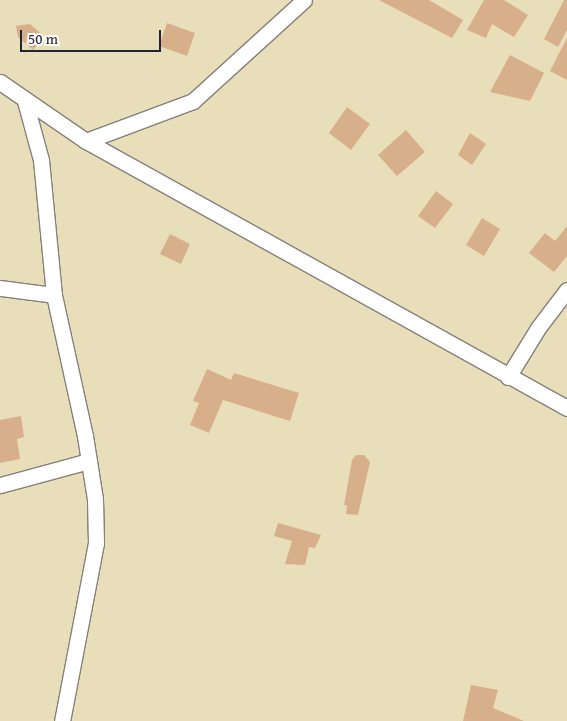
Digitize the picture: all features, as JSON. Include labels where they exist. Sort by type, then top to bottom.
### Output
[{"type":"street","points":[[86,141],[193,101],[304,0]]},
{"type":"street","points":[[0,82],[86,141],[508,377],[567,408]]},
{"type":"street","points":[[25,100],[41,160],[54,295],[89,460],[95,499],[96,543],[62,721]]},
{"type":"street","points":[[0,288],[54,295]]},
{"type":"street","points":[[508,377],[538,328],[567,290]]},
{"type":"street","points":[[0,485],[89,460]]},
{"type":"building","points":[[379,0],[429,0],[463,20],[452,38]]},
{"type":"building","points":[[484,0],[504,0],[528,15],[514,37],[492,24],[486,38],[467,30]]},
{"type":"building","points":[[564,0],[567,0],[567,30],[558,47],[544,39]]},
{"type":"building","points":[[167,23],[195,33],[187,56],[159,46]]},
{"type":"building","points":[[30,24],[44,36],[33,50],[18,37],[16,26]]},
{"type":"building","points":[[567,38],[567,80],[550,71]]},
{"type":"building","points":[[510,55],[544,73],[530,101],[490,92]]},
{"type":"building","points":[[347,107],[370,124],[351,150],[329,133]]},
{"type":"building","points":[[406,130],[425,152],[397,176],[378,155]]},
{"type":"building","points":[[470,133],[486,144],[472,165],[458,155]]},
{"type":"building","points":[[436,191],[453,204],[435,228],[418,216]]},
{"type":"building","points":[[482,218],[500,229],[484,256],[466,245]]},
{"type":"building","points":[[567,226],[567,256],[554,272],[529,253],[545,233],[555,241]]},
{"type":"building","points":[[170,234],[190,244],[181,264],[160,254]]},
{"type":"building","points":[[207,369],[231,380],[234,373],[299,393],[290,421],[223,400],[209,433],[190,425],[199,403],[193,401]]},
{"type":"building","points":[[21,416],[24,437],[17,439],[20,459],[0,463],[0,420]]},
{"type":"building","points":[[356,455],[364,455],[370,462],[358,515],[346,514],[347,505],[344,505],[352,460]]},
{"type":"building","points":[[278,523],[321,535],[315,548],[309,547],[305,565],[285,564],[292,541],[274,536]]},
{"type":"building","points":[[471,685],[498,690],[493,708],[524,721],[463,721]]}]
